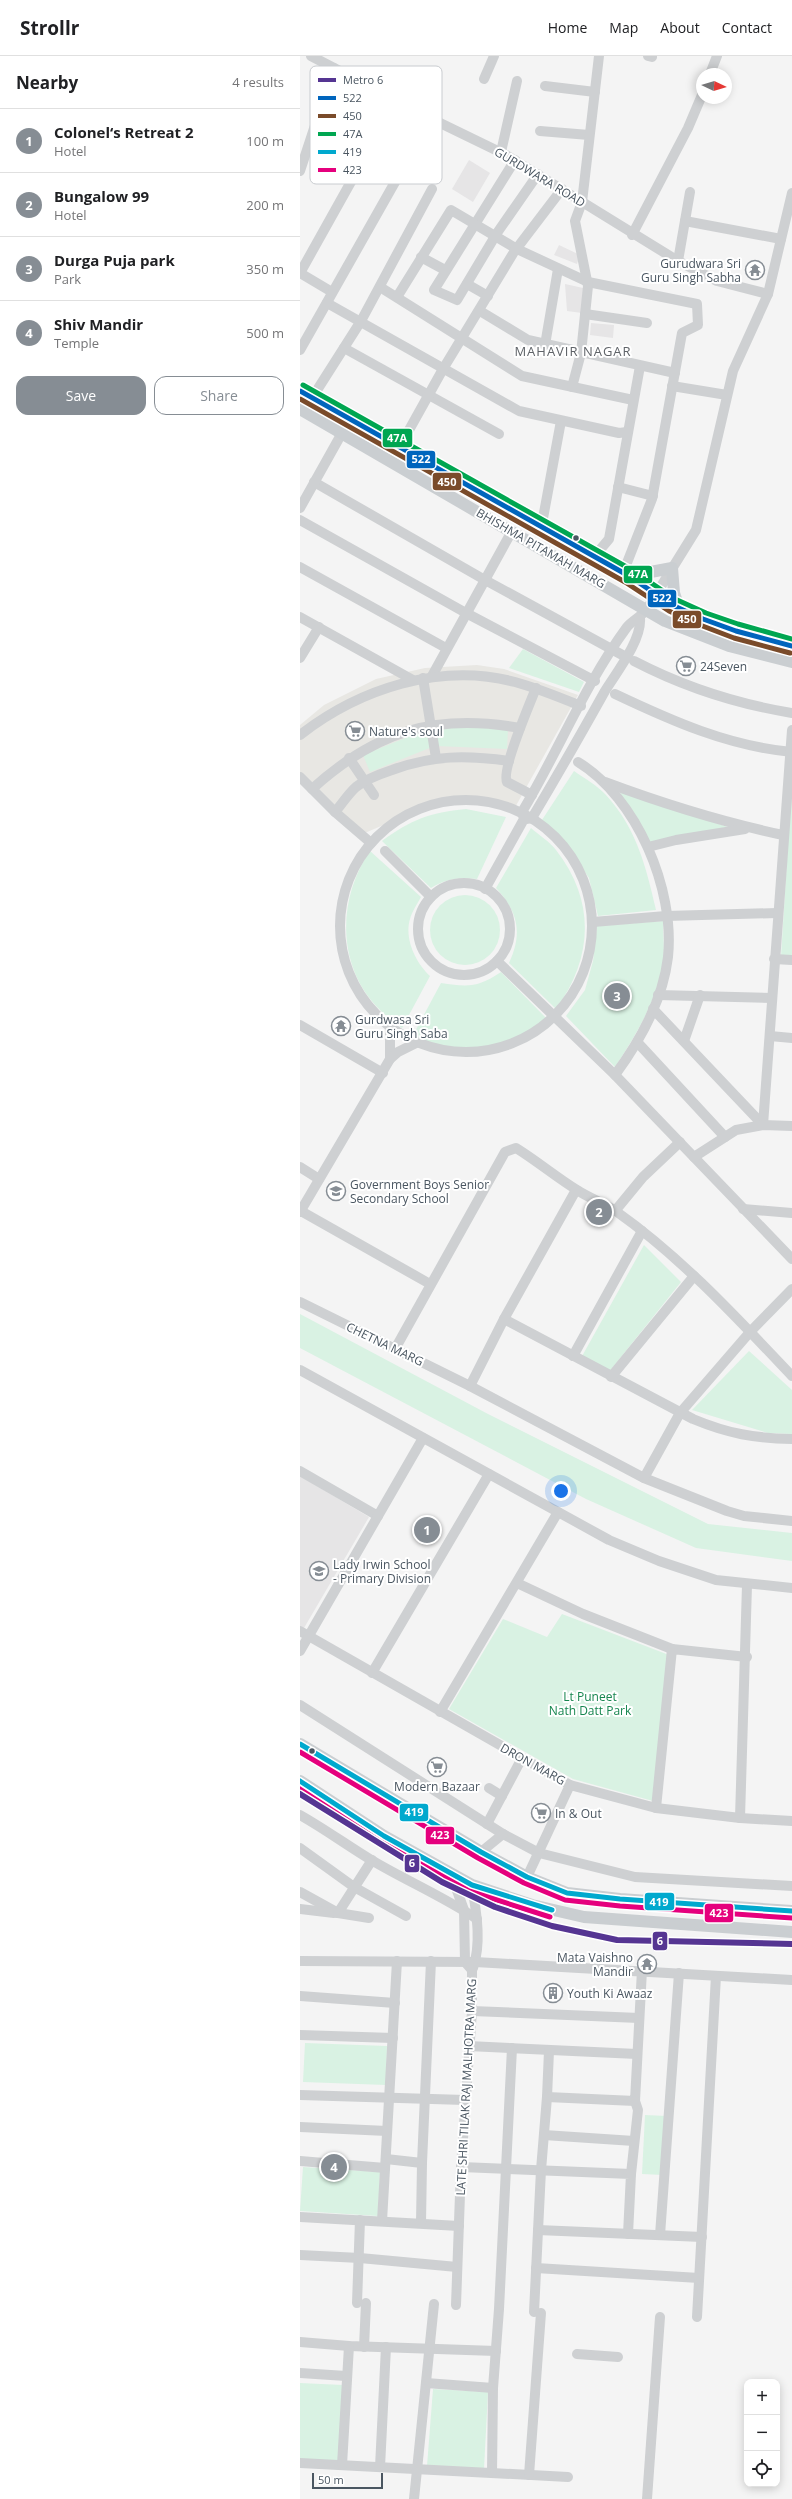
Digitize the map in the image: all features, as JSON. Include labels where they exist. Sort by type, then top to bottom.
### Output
[{"type":"main road","name":"BHISHMA PITAMAH MARG","points":[[300,391],[593,558],[626,575],[679,608],[736,631],[792,646]]},
{"type":"main road","name":"BHISHMA PITAMAH MARG","points":[[301,413],[342,433],[512,531],[644,614],[722,644],[792,662]]},
{"type":"main road","points":[[626,575],[672,568],[674,593],[679,608]]},
{"type":"main road","points":[[300,1744],[480,1852],[527,1878],[543,1885],[567,1893],[620,1899],[792,1911]]},
{"type":"main road","points":[[300,1781],[384,1836],[472,1886],[532,1905],[584,1917],[792,1932]]},
{"type":"street","name":"GURDWARA ROAD","points":[[311,56],[330,66]]},
{"type":"street","points":[[484,79],[494,56]]},
{"type":"street","points":[[572,387],[581,354],[588,282],[575,221],[582,202],[599,56]]},
{"type":"street","points":[[712,68],[717,56]]},
{"type":"street","points":[[501,152],[517,81]]},
{"type":"street","points":[[545,86],[595,92]]},
{"type":"street","points":[[632,235],[688,128],[698,104]]},
{"type":"street","name":"GURDWARA ROAD","points":[[442,124],[515,160],[632,235],[678,261],[717,281],[768,294]]},
{"type":"street","points":[[540,131],[589,136]]},
{"type":"street","points":[[300,171],[310,141]]},
{"type":"street","points":[[515,160],[434,290],[456,301],[496,236],[538,174]]},
{"type":"street","points":[[332,292],[300,273],[304,257],[350,184]]},
{"type":"street","points":[[300,350],[394,184]]},
{"type":"street","points":[[312,398],[361,321],[432,189]]},
{"type":"street","points":[[399,448],[443,369],[517,249],[562,189]]},
{"type":"street","points":[[678,261],[690,192]]},
{"type":"street","points":[[485,889],[526,816],[630,659],[644,614],[696,530],[736,362],[768,294],[792,193]]},
{"type":"street","points":[[397,297],[450,211],[476,224],[517,249],[588,282],[697,304],[698,325],[682,333],[653,496],[626,575]]},
{"type":"street","points":[[685,221],[781,239]]},
{"type":"street","points":[[421,257],[446,270]]},
{"type":"street","points":[[546,345],[558,269]]},
{"type":"street","points":[[467,284],[488,296]]},
{"type":"street","points":[[380,287],[463,337],[522,376],[633,400]]},
{"type":"street","points":[[327,303],[519,411],[619,433],[627,432]]},
{"type":"street","points":[[480,311],[521,338],[581,354],[675,373]]},
{"type":"street","points":[[585,314],[647,324]]},
{"type":"street","points":[[344,348],[428,396],[499,434]]},
{"type":"street","points":[[593,558],[609,539],[640,366]]},
{"type":"street","points":[[672,386],[727,396]]},
{"type":"street","points":[[541,528],[561,421]]},
{"type":"street","points":[[300,508],[342,433]]},
{"type":"street","points":[[314,482],[485,580],[662,675],[711,694],[755,707],[792,713]]},
{"type":"street","points":[[618,487],[653,496]]},
{"type":"street","points":[[300,520],[466,613],[595,681]]},
{"type":"street","points":[[436,758],[431,724],[428,677],[512,531]]},
{"type":"street","points":[[300,568],[446,648]]},
{"type":"street","points":[[526,816],[532,795],[614,648],[632,621],[644,614]]},
{"type":"street","points":[[300,617],[413,680]]},
{"type":"street","points":[[300,658],[319,627]]},
{"type":"street","points":[[300,735],[326,716],[363,698],[413,680],[428,677],[489,677],[536,688],[581,706]]},
{"type":"street","points":[[532,795],[506,780],[509,761],[536,688]]},
{"type":"street","points":[[615,694],[672,721],[732,742],[791,752]]},
{"type":"street","points":[[312,789],[349,758],[400,734],[431,724],[471,723],[520,728]]},
{"type":"street","points":[[763,1125],[777,913],[792,730]]},
{"type":"street","points":[[335,812],[350,793],[364,782],[400,767],[436,758],[471,757],[509,761]]},
{"type":"street","points":[[349,758],[374,795]]},
{"type":"street","points":[[578,762],[604,782],[631,816],[648,847],[658,878],[666,916],[668,957],[658,995],[638,1042],[615,1075]]},
{"type":"street","points":[[300,777],[335,812],[371,843]]},
{"type":"street","points":[[604,782],[672,807],[750,828],[783,835]]},
{"type":"street","points":[[476,800],[500,804],[526,816],[559,840],[580,870],[589,898],[592,922],[592,943],[582,976],[569,1000],[555,1016],[539,1030],[520,1041],[479,1053],[458,1053],[436,1050],[416,1043],[390,1028],[364,1000],[349,973],[342,951],[340,928],[342,905],[348,882],[358,862],[371,843],[388,827],[408,814],[438,803],[476,800]]},
{"type":"street","points":[[648,847],[676,840],[750,828]]},
{"type":"street","points":[[385,851],[431,897]]},
{"type":"street","points":[[457,884],[466,884],[485,889],[499,901],[508,917],[509,931],[506,945],[497,961],[480,972],[461,975],[445,971],[432,962],[423,949],[418,930],[422,910],[431,897],[439,891],[457,884]]},
{"type":"street","points":[[592,922],[666,916],[777,913]]},
{"type":"street","points":[[774,959],[792,960]]},
{"type":"street","points":[[497,961],[615,1075],[792,1259]]},
{"type":"street","points":[[658,995],[772,998]]},
{"type":"street","points":[[684,1041],[700,995]]},
{"type":"street","points":[[653,1009],[763,1125]]},
{"type":"street","points":[[390,1028],[390,1059]]},
{"type":"street","points":[[302,1030],[383,1073]]},
{"type":"street","points":[[770,1036],[792,1038]]},
{"type":"street","points":[[638,1042],[725,1137]]},
{"type":"street","points":[[416,1043],[398,1052],[390,1059],[300,1212],[430,1284]]},
{"type":"street","points":[[694,1157],[736,1130],[763,1125],[792,1126]]},
{"type":"street","points":[[615,1211],[643,1177],[680,1142]]},
{"type":"street","points":[[394,1349],[505,1152],[516,1148],[576,1190],[615,1211],[642,1231],[694,1276],[792,1376]]},
{"type":"street","points":[[300,1167],[319,1179]]},
{"type":"street","points":[[470,1386],[504,1319],[576,1190]]},
{"type":"street","points":[[743,1209],[792,1213]]},
{"type":"street","points":[[573,1356],[642,1231]]},
{"type":"street","points":[[611,1377],[694,1276]]},
{"type":"street","points":[[644,1478],[680,1413],[750,1332],[792,1289]]},
{"type":"street","name":"CHETNA MARG","points":[[300,1302],[470,1386],[644,1478],[727,1512],[744,1516],[792,1521]]},
{"type":"street","points":[[504,1319],[680,1413],[723,1431],[760,1438],[792,1439]]},
{"type":"street","points":[[300,1370],[423,1438],[452,1459],[489,1474],[609,1540],[659,1561],[716,1580],[747,1585],[792,1588]]},
{"type":"street","points":[[300,1651],[304,1633],[378,1516],[423,1438]]},
{"type":"street","points":[[300,1471],[378,1516]]},
{"type":"street","points":[[372,1673],[489,1474]]},
{"type":"street","points":[[440,1712],[558,1512]]},
{"type":"street","points":[[517,1583],[583,1614],[672,1649],[747,1657]]},
{"type":"street","points":[[740,1818],[747,1657],[747,1585]]},
{"type":"street","name":"DRON MARG","points":[[304,1633],[570,1785],[656,1808],[740,1818],[792,1821]]},
{"type":"street","points":[[656,1808],[672,1649]]},
{"type":"street","points":[[300,1705],[503,1834],[539,1853],[635,1877],[792,1886]]},
{"type":"street","points":[[487,1824],[522,1758]]},
{"type":"street","points":[[527,1878],[570,1785]]},
{"type":"street","points":[[489,1788],[502,1796]]},
{"type":"street","points":[[301,1818],[372,1860],[464,1910],[477,1919]]},
{"type":"street","points":[[480,1852],[503,1834]]},
{"type":"street","points":[[300,1848],[354,1887],[406,1916]]},
{"type":"street","points":[[338,1913],[372,1860]]},
{"type":"street","name":"LATE SHRI TILAK RAJ MALHOTRA MARG","points":[[451,1874],[464,1910],[471,1964],[472,2011],[468,2046],[460,2167],[456,2306]]},
{"type":"street","points":[[471,1964],[477,1919],[472,1886]]},
{"type":"street","points":[[300,1892],[338,1913]]},
{"type":"street","points":[[300,1909],[369,1918]]},
{"type":"street","points":[[300,1961],[431,1961],[471,1964],[642,1970],[792,1980]]},
{"type":"street","points":[[382,2221],[397,1961]]},
{"type":"street","points":[[421,2223],[422,2163],[431,1961]]},
{"type":"street","points":[[628,2234],[631,2174],[638,2110],[635,2101],[642,1970]]},
{"type":"street","points":[[660,2235],[679,1973]]},
{"type":"street","points":[[697,2317],[716,1976]]},
{"type":"street","points":[[300,1996],[395,2003]]},
{"type":"street","points":[[472,2011],[639,2018]]},
{"type":"street","points":[[300,2035],[393,2038]]},
{"type":"street","points":[[468,2046],[637,2054]]},
{"type":"street","points":[[492,2473],[493,2388],[512,2048]]},
{"type":"street","points":[[529,2474],[538,2312],[536,2268],[549,2051]]},
{"type":"street","points":[[300,2095],[465,2100]]},
{"type":"street","points":[[547,2097],[635,2101]]},
{"type":"street","points":[[300,2127],[387,2131]]},
{"type":"street","points":[[544,2135],[634,2141]]},
{"type":"street","points":[[300,2161],[422,2163]]},
{"type":"street","points":[[460,2167],[631,2174]]},
{"type":"street","points":[[300,2216],[459,2226]]},
{"type":"street","points":[[360,2220],[361,2303],[364,2347]]},
{"type":"street","points":[[538,2230],[702,2237]]},
{"type":"street","points":[[300,2256],[360,2258],[457,2267]]},
{"type":"street","points":[[536,2268],[699,2278]]},
{"type":"street","points":[[414,2499],[434,2304]]},
{"type":"street","points":[[647,2499],[660,2316]]},
{"type":"street","points":[[300,2342],[364,2347],[496,2351]]},
{"type":"street","points":[[342,2465],[346,2376],[349,2346]]},
{"type":"street","points":[[380,2467],[386,2347]]},
{"type":"street","points":[[577,2354],[618,2357]]},
{"type":"street","points":[[300,2374],[346,2376]]},
{"type":"street","points":[[426,2383],[493,2388]]},
{"type":"street","points":[[300,2463],[568,2477]]},
{"type":"shaded area","points":[[469,160],[490,173],[473,202],[452,189]]},
{"type":"shaded area","points":[[559,245],[580,255],[577,264],[554,255]]},
{"type":"shaded area","points":[[565,284],[583,288],[582,313],[567,311]]},
{"type":"shaded area","points":[[591,323],[614,325],[613,338],[590,335]]},
{"type":"shaded area","points":[[477,665],[504,669],[578,695],[513,811],[478,801],[433,804],[360,835],[300,778],[300,725],[324,705],[376,679],[425,668]]},
{"type":"shaded area","name":"Lady Irwin School - Primary Division","points":[[300,1476],[369,1517],[304,1628],[300,1626]]},
{"type":"green space","points":[[523,649],[584,682],[579,692],[509,668]]},
{"type":"green space","points":[[437,726],[508,729],[507,749],[437,746]]},
{"type":"green space","points":[[425,730],[432,747],[370,772],[363,755]]},
{"type":"green space","points":[[574,771],[603,792],[617,808],[625,821],[639,849],[656,910],[598,916],[589,878],[568,847],[542,820]]},
{"type":"green space","points":[[792,779],[792,956],[781,956]]},
{"type":"green space","points":[[619,791],[728,827],[650,843]]},
{"type":"green space","points":[[466,809],[506,817],[477,879],[453,879],[431,888],[382,841],[403,827],[421,818]]},
{"type":"green space","points":[[531,828],[554,847],[569,869],[578,889],[583,909],[585,930],[583,950],[577,970],[568,990],[556,1009],[509,963],[516,942],[516,923],[509,906],[496,888]]},
{"type":"green space","points":[[370,851],[421,897],[410,919],[409,935],[412,950],[416,958],[430,976],[402,1028],[381,1011],[366,994],[356,975],[349,954],[346,933],[347,911],[351,890],[359,870]]},
{"type":"green space","points":[[458,895],[472,895],[485,901],[494,910],[498,916],[500,930],[498,944],[490,955],[479,963],[472,965],[458,965],[451,963],[440,955],[432,944],[430,937],[430,923],[432,916],[440,905],[451,897]]},
{"type":"green space","points":[[663,921],[664,959],[656,992],[638,1030],[615,1067],[566,1016],[585,990],[593,961],[597,926]]},
{"type":"green space","points":[[501,972],[547,1019],[532,1031],[509,1043],[496,1047],[467,1050],[438,1046],[412,1037],[441,983],[458,985],[479,984]]},
{"type":"green space","points":[[644,1245],[681,1282],[609,1372],[581,1358]]},
{"type":"green space","points":[[300,1314],[488,1414],[708,1524],[792,1533],[792,1561],[696,1548],[586,1499],[300,1348]]},
{"type":"green space","points":[[749,1351],[792,1390],[792,1434],[768,1433],[692,1410]]},
{"type":"green space","name":"Lt Puneet Nath Datt Park","points":[[562,1614],[669,1655],[653,1801],[573,1779],[449,1709],[503,1619],[547,1637]]},
{"type":"green space","points":[[305,2043],[387,2046],[386,2085],[303,2082]]},
{"type":"green space","points":[[645,2115],[667,2116],[663,2175],[642,2174]]},
{"type":"green space","points":[[303,2167],[380,2172],[378,2216],[300,2211]]},
{"type":"green space","points":[[300,2383],[343,2385],[339,2461],[300,2459]]},
{"type":"green space","points":[[433,2389],[488,2392],[484,2469],[427,2466]]},
{"type":"metro line","name":"6","points":[[300,1794],[442,1882],[495,1907],[552,1926],[617,1940],[792,1944]]},
{"type":"transit line","name":"47A","points":[[303,385],[632,570],[675,599],[706,613],[738,624],[792,639]]},
{"type":"transit line","name":"522","points":[[300,391],[629,576],[672,605],[703,619],[736,631],[792,646]]},
{"type":"transit line","name":"450","points":[[300,399],[625,582],[669,611],[734,638],[790,653]]},
{"type":"transit line","name":"419","points":[[300,1744],[481,1852],[527,1877],[567,1893],[620,1899],[792,1911]]},
{"type":"transit line","name":"423","points":[[300,1752],[478,1858],[524,1883],[565,1900],[620,1906],[792,1918]]},
{"type":"transit line","name":"419","points":[[300,1781],[384,1836],[472,1885],[552,1910]]},
{"type":"transit line","name":"423","points":[[300,1789],[381,1842],[469,1891],[550,1917]]},
{"type":"place","name":"Gurudwara Sri Guru Singh Sabha","points":[[755,270]]},
{"type":"place","name":"24Seven","points":[[686,666]]},
{"type":"place","name":"Nature's soul","points":[[355,731]]},
{"type":"place","name":"Durga Puja park","points":[[617,996]]},
{"type":"place","name":"Gurdwasa Sri Guru Singh Saba","points":[[341,1026]]},
{"type":"place","name":"Government Boys Senior Secondary School","points":[[336,1191]]},
{"type":"place","name":"Bungalow 99","points":[[599,1212]]},
{"type":"place","name":"Colonel‘s Retreat 2","points":[[427,1530]]},
{"type":"place","name":"Lady Irwin School - Primary Division","points":[[319,1571]]},
{"type":"place","name":"Modern Bazaar","points":[[437,1767]]},
{"type":"place","name":"In & Out","points":[[541,1813]]},
{"type":"place","name":"Mata Vaishno Mandir","points":[[647,1964]]},
{"type":"place","name":"Youth Ki Awaaz","points":[[553,1993]]},
{"type":"place","name":"Shiv Mandir","points":[[334,2167]]},
{"type":"district","name":"MAHAVIR NAGAR","points":[[573,351]]}]
